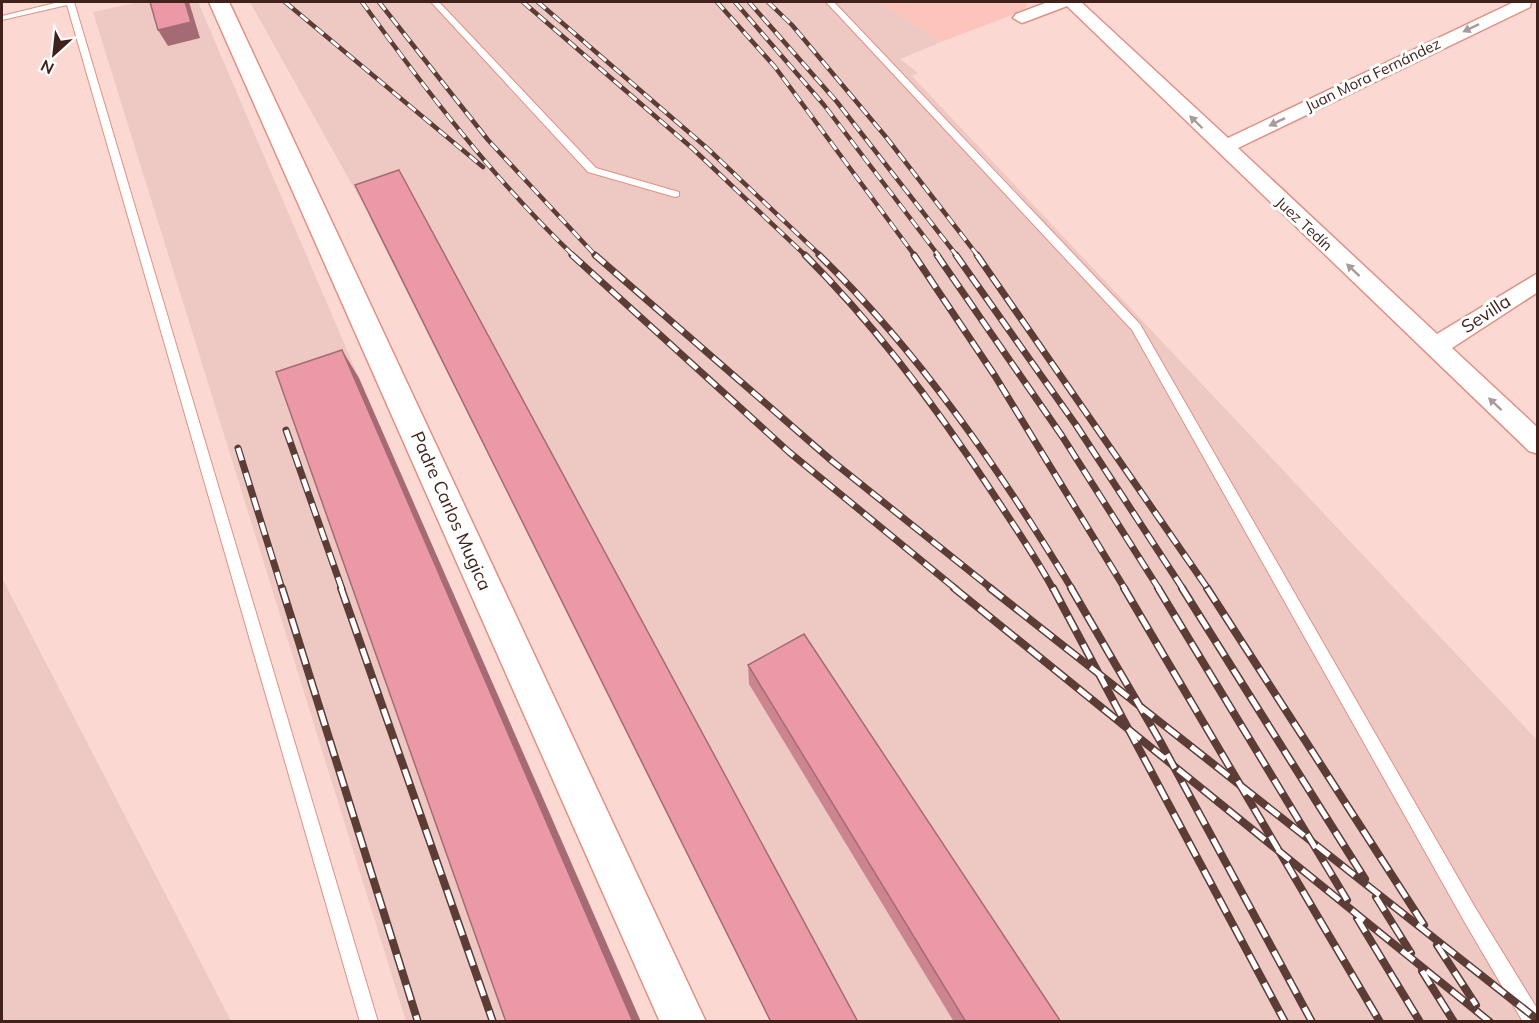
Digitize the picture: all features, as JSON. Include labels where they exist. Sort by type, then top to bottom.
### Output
[{"type":"street","name":"Padre Carlos Mugica","points":[[219,2],[683,1022]]},
{"type":"street","points":[[1022,18],[1062,2]]},
{"type":"street","name":"Juez Tedín","points":[[1072,2],[1223,148],[1538,444]]},
{"type":"street","name":"Juan Mora Fernández","points":[[1223,148],[1528,5]]},
{"type":"street","name":"Sevilla","points":[[1435,347],[1538,281]]},
{"type":"lane","points":[[2,18],[68,2],[369,1022]]},
{"type":"lane","points":[[435,2],[592,170],[675,194]]},
{"type":"lane","points":[[830,2],[1136,327],[1470,915],[1534,1022]]},
{"type":"shaded area","points":[[140,2],[198,2],[359,378],[641,1021],[406,1021],[93,12]]},
{"type":"shaded area","points":[[250,2],[880,2],[941,42],[900,59],[918,73],[912,76],[1537,740],[1537,1021],[771,1021],[369,215]]},
{"type":"shaded area","points":[[880,2],[1028,2],[1025,10],[941,42]]},
{"type":"shaded area","points":[[2,578],[231,1021],[2,1021]]},
{"type":"building","points":[[150,2],[185,2],[191,22],[158,30]]},
{"type":"building","points":[[399,170],[858,1022],[771,1022],[355,185]]},
{"type":"building","points":[[342,350],[633,1022],[506,1022],[276,372]]},
{"type":"building","points":[[804,634],[1061,1022],[966,1022],[748,665]]},
{"type":"railway","points":[[285,2],[483,167]]},
{"type":"railway","points":[[362,2],[462,134],[517,197],[574,256]]},
{"type":"railway","points":[[379,2],[488,140],[595,255]]},
{"type":"railway","points":[[523,2],[692,148],[806,256]]},
{"type":"railway","points":[[538,2],[707,148],[821,256]]},
{"type":"railway","points":[[717,2],[775,67],[915,256]]},
{"type":"railway","points":[[735,2],[824,105],[939,256]]},
{"type":"railway","points":[[749,2],[837,102],[957,256]]},
{"type":"railway","points":[[768,2],[792,25],[886,137],[978,256]]},
{"type":"railway","points":[[572,255],[789,452],[956,589]]},
{"type":"railway","points":[[595,255],[832,461],[992,589]]},
{"type":"railway","points":[[819,255],[891,331],[956,414],[1016,500],[1072,589]]},
{"type":"railway","points":[[914,255],[995,376],[1125,589]]},
{"type":"railway","points":[[937,255],[1062,436],[1159,589]]},
{"type":"railway","points":[[956,255],[1076,425],[1183,589]]},
{"type":"railway","points":[[977,255],[1208,589]]},
{"type":"railway","points":[[806,256],[881,339],[927,399],[992,492],[1053,589]]},
{"type":"railway","points":[[286,430],[342,589]]},
{"type":"railway","points":[[238,448],[282,589]]},
{"type":"railway","points":[[282,588],[418,1022]]},
{"type":"railway","points":[[341,588],[493,1022]]},
{"type":"railway","points":[[954,588],[1129,729]]},
{"type":"railway","points":[[990,588],[1099,674]]},
{"type":"railway","points":[[1053,588],[1099,674]]},
{"type":"railway","points":[[1071,588],[1140,706]]},
{"type":"railway","points":[[1124,588],[1240,785]]},
{"type":"railway","points":[[1158,588],[1312,841]]},
{"type":"railway","points":[[1182,588],[1365,879]]},
{"type":"railway","points":[[1207,588],[1424,925]]},
{"type":"railway","points":[[1099,674],[1140,706]]},
{"type":"railway","points":[[1099,674],[1129,729]]},
{"type":"railway","points":[[1140,706],[1240,785]]},
{"type":"railway","points":[[1140,706],[1173,766]]},
{"type":"railway","points":[[1129,729],[1173,766]]},
{"type":"railway","points":[[1129,729],[1285,1022]]},
{"type":"railway","points":[[1173,766],[1279,852]]},
{"type":"railway","points":[[1173,766],[1312,1022]]},
{"type":"railway","points":[[1240,785],[1312,841]]},
{"type":"railway","points":[[1240,785],[1279,852]]},
{"type":"railway","points":[[1312,841],[1538,1020]]},
{"type":"railway","points":[[1312,841],[1347,900]]},
{"type":"railway","points":[[1279,852],[1490,1022]]},
{"type":"railway","points":[[1279,852],[1380,1022]]},
{"type":"railway","points":[[1376,897],[1411,953]]},
{"type":"railway","points":[[1357,918],[1420,1022]]},
{"type":"railway","points":[[1437,945],[1476,1005]]},
{"type":"railway","points":[[1422,971],[1454,1022]]}]
